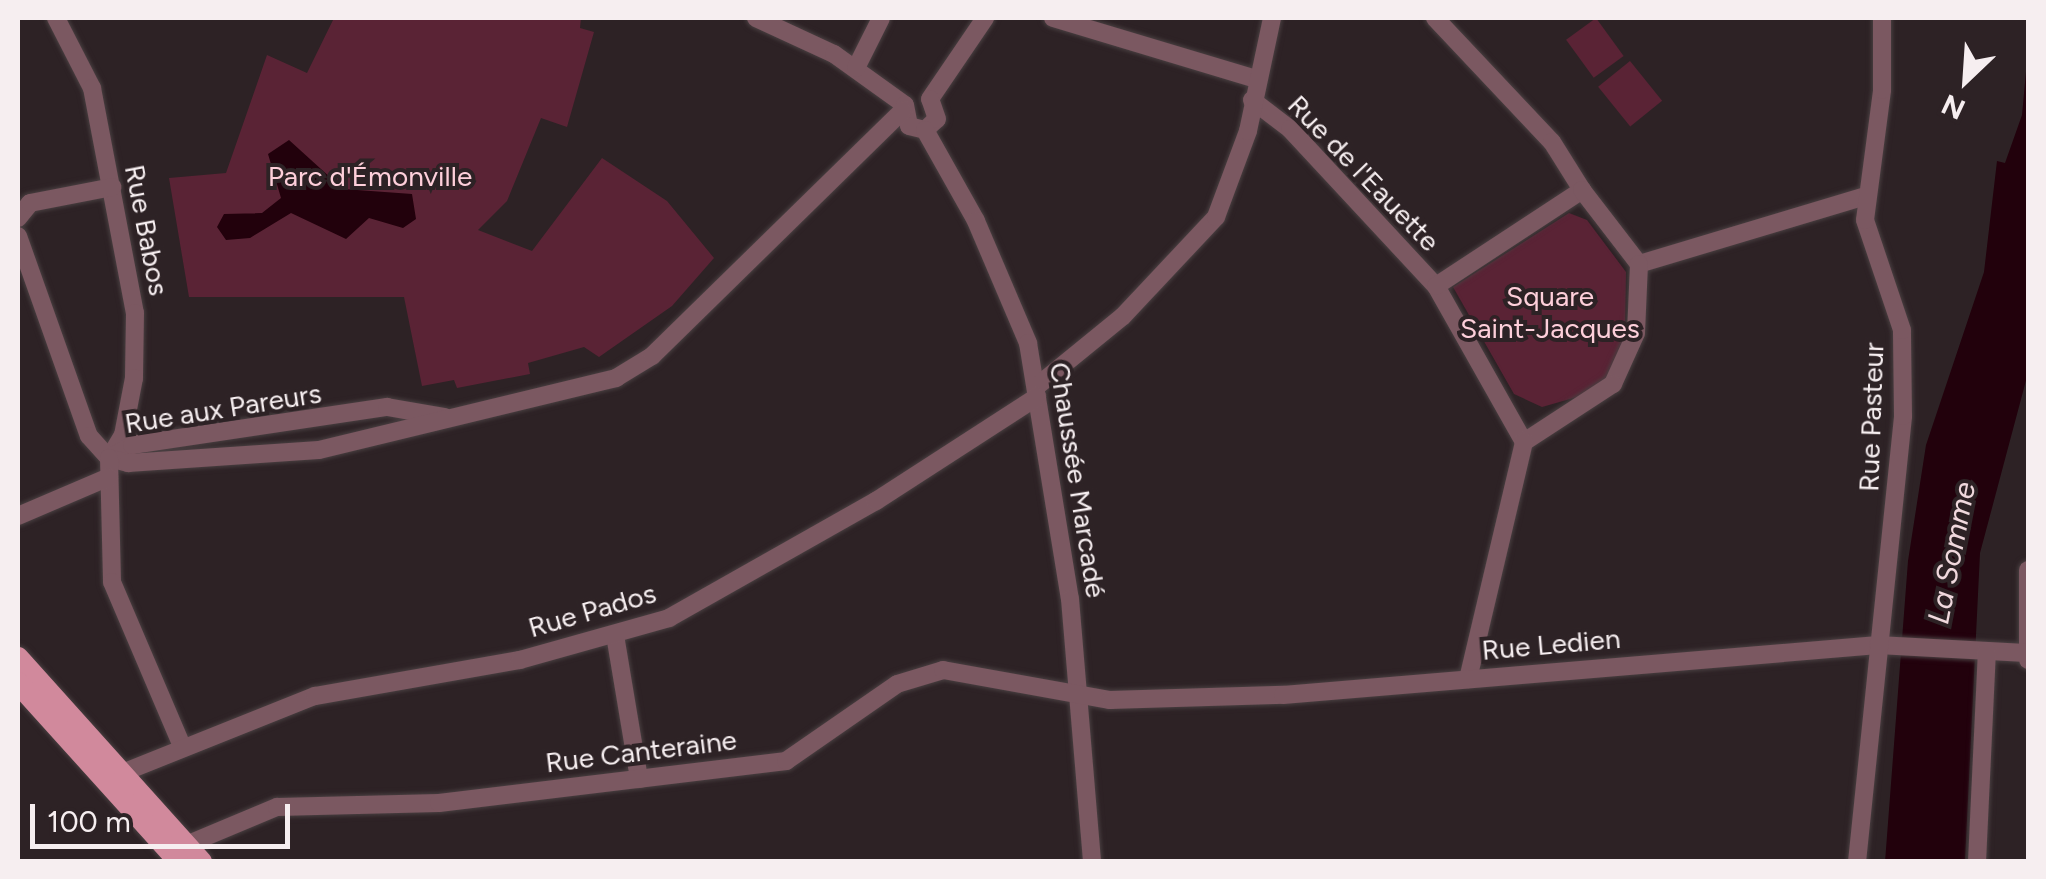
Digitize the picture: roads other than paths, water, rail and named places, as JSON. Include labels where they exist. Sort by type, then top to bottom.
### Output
[{"type":"main road","points":[[18,658],[122,773],[189,856]]},
{"type":"main road","points":[[18,682],[189,856]]},
{"type":"street","name":"Rue Babos","points":[[56,18],[92,88],[135,312],[134,378],[123,434],[109,458]]},
{"type":"street","points":[[756,18],[856,68],[904,108],[930,99],[985,18]]},
{"type":"street","points":[[856,68],[882,18]]},
{"type":"street","points":[[1054,18],[1253,78]]},
{"type":"street","name":"Rue Pados","points":[[122,773],[181,744],[316,696],[615,635],[669,618],[864,508],[1037,392],[1123,316],[1204,234],[1228,189],[1252,100],[1253,78],[1272,18]]},
{"type":"street","points":[[1435,18],[1552,142],[1582,190],[1639,264],[1636,333],[1612,384],[1524,442],[1468,679]]},
{"type":"street","name":"Rue Pasteur","points":[[1858,862],[1904,355],[1902,330],[1872,251],[1866,196],[1882,90],[1882,18]]},
{"type":"street","points":[[925,130],[938,114],[930,99]]},
{"type":"street","name":"Rue de l'Eauette","points":[[1252,100],[1290,129],[1436,286],[1524,442]]},
{"type":"street","name":"Chaussée Marcadé","points":[[904,108],[908,126],[925,130],[990,252],[1028,343],[1080,700],[1092,862]]},
{"type":"street","name":"Rue aux Pareurs","points":[[109,458],[276,456],[616,378],[652,356],[904,108]]},
{"type":"street","points":[[18,218],[30,203],[112,187]]},
{"type":"street","points":[[1436,286],[1582,190]]},
{"type":"street","points":[[1639,264],[1866,196]]},
{"type":"street","points":[[18,236],[89,436],[109,458],[112,582],[181,744]]},
{"type":"street","name":"Rue aux Pareurs","points":[[109,458],[132,445],[387,407],[445,417]]},
{"type":"street","points":[[18,516],[110,478]]},
{"type":"street","points":[[2027,656],[2028,570]]},
{"type":"street","points":[[615,635],[640,779]]},
{"type":"street","name":"Rue Ledien","points":[[1080,700],[1468,679],[1878,644],[2027,656]]},
{"type":"street","points":[[1977,862],[1982,651]]},
{"type":"street","name":"Rue Canteraine","points":[[189,856],[277,807],[439,802],[786,761],[921,674],[972,673],[1080,700]]},
{"type":"water","name":"La Somme","points":[[2028,50],[2028,373],[1980,553],[1965,861],[1885,862],[1908,561],[1926,445],[1984,272],[1997,161],[2005,163],[2022,115]]},
{"type":"water","points":[[289,140],[343,189],[412,194],[416,219],[403,228],[369,218],[346,239],[291,213],[250,238],[226,240],[217,227],[224,214],[262,213],[281,198],[268,154]]},
{"type":"park label","name":"Parc d'Émonville","points":[[370,176]]},
{"type":"park label","name":"Square Saint-Jacques","points":[[1550,312]]}]
